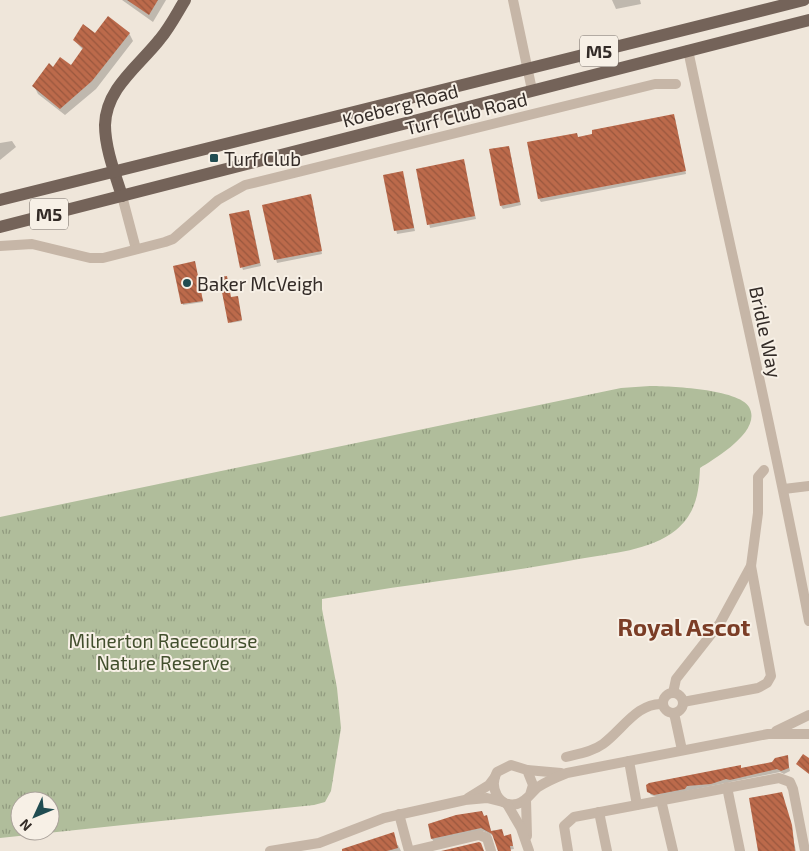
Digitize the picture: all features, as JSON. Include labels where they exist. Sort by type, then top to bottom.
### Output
[{"type":"main road","points":[[122,196],[105,124],[110,100],[120,84],[160,38],[185,0]]},
{"type":"main road","name":"Koeberg Road","points":[[0,200],[804,0]]},
{"type":"main road","name":"Koeberg Road","points":[[0,227],[809,20]]},
{"type":"street","points":[[513,0],[526,69],[532,90]]},
{"type":"street","name":"Bridle Way","points":[[688,50],[760,388],[784,489],[809,621]]},
{"type":"street","name":"Turf Club Road","points":[[0,246],[32,244],[90,258],[103,258],[173,239],[218,200],[245,185],[655,84],[676,84]]},
{"type":"street","points":[[122,196],[136,249]]},
{"type":"street","points":[[663,704],[665,698],[673,693],[679,674],[720,623],[737,596],[751,566],[758,514],[758,477],[764,470]]},
{"type":"street","points":[[784,489],[809,486]]},
{"type":"street","points":[[683,702],[758,688],[767,683],[771,676],[772,670],[751,566]]},
{"type":"street","points":[[737,596],[756,592]]},
{"type":"street","points":[[663,704],[668,711],[674,713],[681,709],[683,702],[679,695],[673,693]]},
{"type":"street","points":[[566,757],[593,750],[602,745],[645,707],[663,704]]},
{"type":"street","points":[[674,713],[682,750]]},
{"type":"street","points":[[465,800],[489,785],[494,777],[506,766],[517,765],[526,770],[548,774],[567,773],[768,734],[790,726],[809,715]]},
{"type":"street","points":[[768,734],[809,734]]},
{"type":"street","points":[[629,761],[638,805]]},
{"type":"street","points":[[526,770],[533,785],[528,798],[528,849]]},
{"type":"street","points":[[275,851],[319,843],[399,814],[465,800],[487,798],[517,804],[528,798],[546,782],[567,773]]},
{"type":"street","points":[[494,777],[495,793],[505,803],[521,828],[528,849]]},
{"type":"street","points":[[568,851],[563,831],[568,821],[574,817],[778,778],[790,782],[793,788],[805,851]]},
{"type":"street","points":[[727,787],[740,851]]},
{"type":"street","points":[[661,800],[673,851]]},
{"type":"street","points":[[599,812],[607,851]]},
{"type":"street","points":[[399,814],[410,851],[479,835],[487,838],[491,851]]},
{"type":"green space","name":"Milnerton Racecourse Nature Reserve","points":[[650,386],[718,392],[743,401],[749,407],[751,416],[749,425],[735,443],[700,468],[699,486],[695,502],[688,517],[676,530],[654,543],[630,550],[547,565],[322,599],[322,609],[337,688],[341,728],[331,791],[325,802],[314,805],[60,832],[60,791],[10,791],[10,837],[0,838],[0,517],[621,388]]},
{"type":"building","points":[[127,0],[158,0],[149,15]]},
{"type":"building","points":[[108,16],[130,33],[92,81],[60,109],[32,86],[49,63],[53,67],[60,57],[71,65],[83,48],[73,40],[83,24],[95,33]]},
{"type":"building","points":[[674,114],[686,171],[538,199],[527,142],[577,133],[578,137],[592,134],[592,130]]},
{"type":"building","points":[[509,146],[520,202],[500,206],[489,149]]},
{"type":"building","points":[[464,159],[475,216],[427,225],[416,169]]},
{"type":"building","points":[[403,171],[414,228],[394,231],[383,175]]},
{"type":"building","points":[[311,194],[322,251],[274,260],[262,205]]},
{"type":"building","points":[[249,210],[260,263],[240,268],[229,214]]},
{"type":"building","name":"Baker McVeigh","points":[[195,261],[203,301],[181,304],[173,266]]},
{"type":"building","points":[[227,276],[231,297],[238,296],[242,320],[228,323],[219,277]]},
{"type":"building","points":[[803,754],[809,758],[809,774],[796,764]]},
{"type":"building","points":[[788,755],[789,768],[781,771],[777,769],[730,780],[726,779],[711,784],[687,786],[685,789],[654,795],[647,792],[646,785],[649,783],[741,765],[741,768],[772,762],[775,758]]},
{"type":"building","points":[[782,792],[792,825],[795,851],[758,851],[749,798]]},
{"type":"building","points":[[482,811],[484,816],[487,815],[491,831],[502,829],[504,836],[511,834],[513,846],[510,846],[511,851],[498,851],[492,834],[481,828],[431,839],[428,824],[456,815]]},
{"type":"building","points":[[394,832],[398,848],[387,851],[342,851],[342,849]]},
{"type":"building","points":[[479,842],[484,851],[441,851]]},
{"type":"place","name":"Turf Club","points":[[214,158]]},
{"type":"place","name":"Baker McVeigh","points":[[187,283]]},
{"type":"district","name":"Royal Ascot","points":[[684,626]]}]
